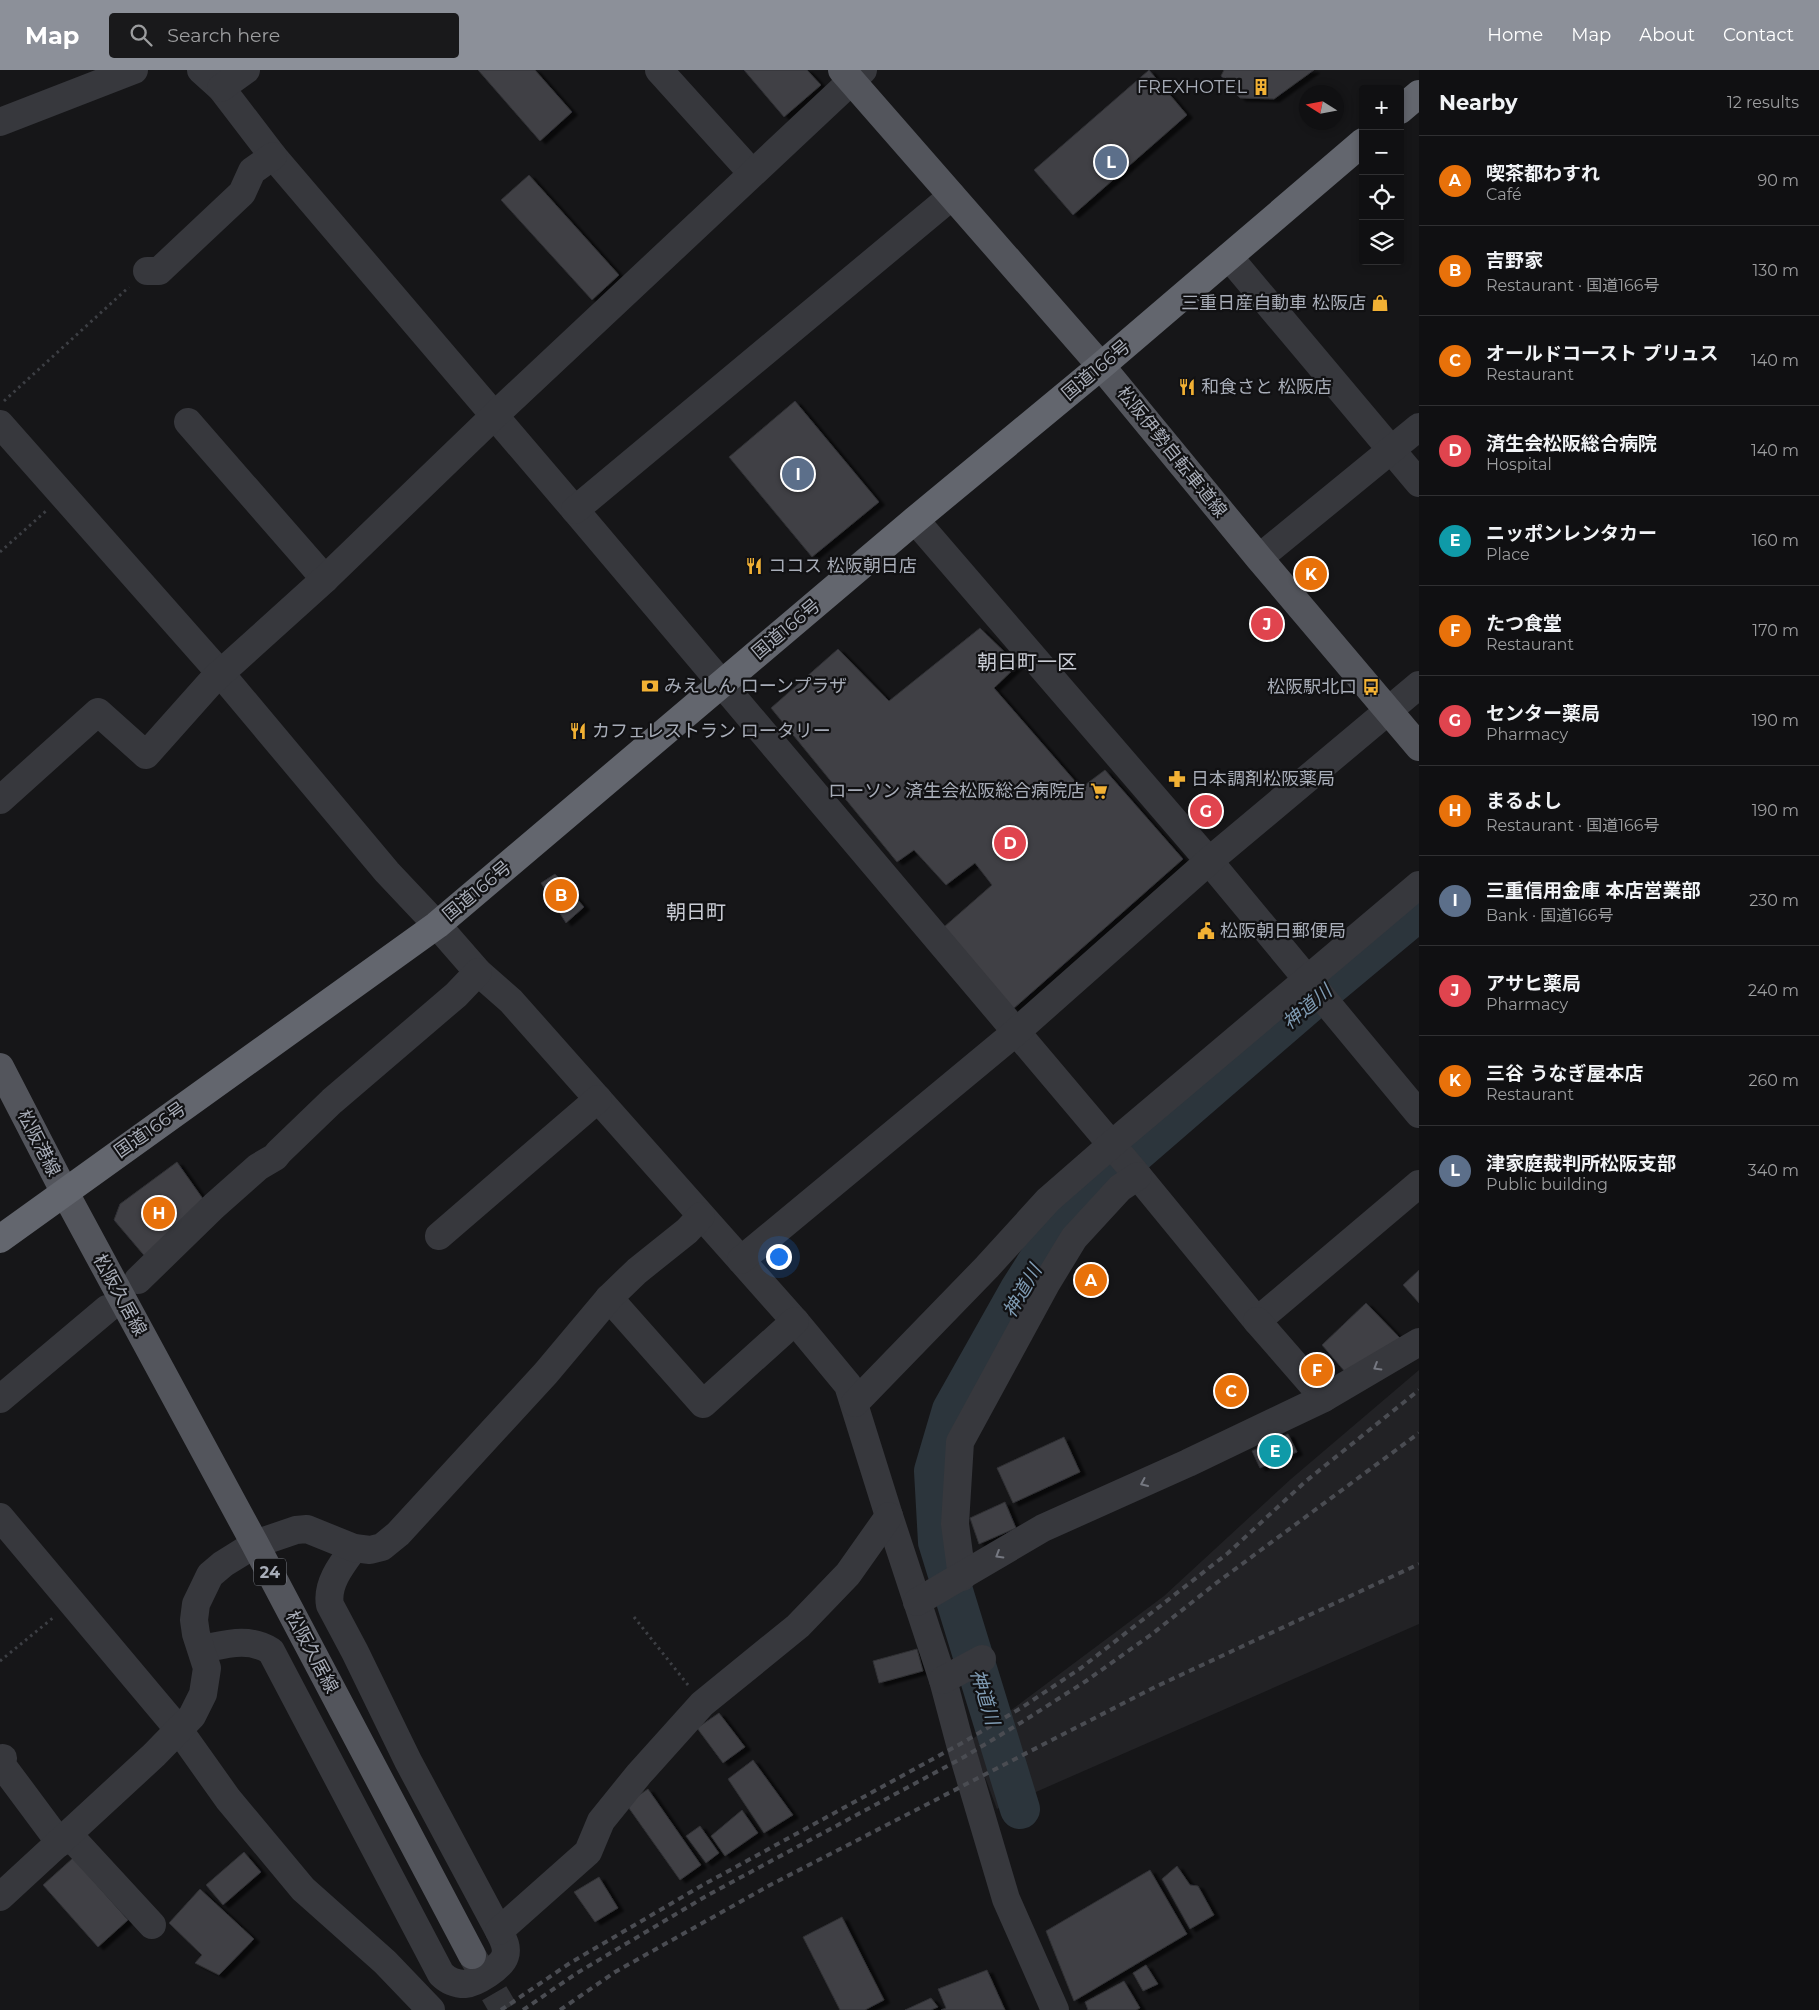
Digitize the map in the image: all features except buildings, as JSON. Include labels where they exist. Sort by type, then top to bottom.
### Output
[{"type":"highway","points":[[1404,107],[1419,94]]},
{"type":"highway","name":"国道166号","points":[[0,1239],[64,1191],[437,925],[915,520],[1101,366],[1359,145]]},
{"type":"main road","name":"松阪伊勢自転車道線","points":[[852,74],[952,196],[1101,366],[1259,558],[1419,747]]},
{"type":"main road","name":"松阪港線","points":[[0,1067],[64,1191]]},
{"type":"main road","name":"松阪久居線","points":[[64,1191],[255,1544],[472,1955]]},
{"type":"street","points":[[0,122],[134,70]]},
{"type":"street","points":[[201,70],[222,88],[273,156],[575,510],[1016,1032],[1257,1321],[1324,1398]]},
{"type":"street","points":[[222,88],[246,70]]},
{"type":"street","points":[[659,70],[752,173]]},
{"type":"street","points":[[0,800],[98,712],[146,755],[212,681],[324,579],[752,173],[852,74]]},
{"type":"street","points":[[147,271],[159,272],[242,193],[252,171],[273,156]]},
{"type":"street","points":[[575,510],[952,196]]},
{"type":"street","points":[[1229,257],[1419,484]]},
{"type":"street","points":[[188,422],[324,579]]},
{"type":"street","points":[[0,424],[220,674],[387,872],[478,972],[511,1001],[795,1321],[848,1384],[943,1680],[1006,1899],[1055,2010]]},
{"type":"street","points":[[1259,558],[1419,427]]},
{"type":"street","points":[[915,520],[1209,861],[1419,1114]]},
{"type":"street","points":[[741,1260],[1016,1032],[1209,861],[1419,685]]},
{"type":"street","points":[[854,1403],[987,1267],[1048,1200],[1124,1161],[1315,990],[1419,885]]},
{"type":"street","points":[[138,1280],[214,1206],[258,1167],[275,1157],[332,1102],[456,995],[478,972]]},
{"type":"street","points":[[439,1236],[598,1099]]},
{"type":"street","points":[[962,1577],[955,1524],[960,1442],[1046,1284],[1074,1238],[1120,1188],[1124,1161]]},
{"type":"street","points":[[1257,1321],[1419,1184]]},
{"type":"street","points":[[0,1897],[65,1839],[192,1716],[203,1694],[207,1668],[196,1634],[194,1620],[196,1604],[210,1575],[223,1564],[255,1544],[282,1533],[307,1529],[354,1548],[370,1550],[382,1547],[398,1534],[546,1373],[609,1298],[638,1271],[687,1231],[701,1216]]},
{"type":"street","points":[[609,1298],[702,1404],[795,1321]]},
{"type":"street","points":[[0,1399],[107,1309]]},
{"type":"street","points":[[917,1602],[1043,1528],[1188,1463],[1324,1398],[1419,1342]]},
{"type":"street","points":[[499,1931],[588,1852],[601,1821],[639,1774],[702,1704],[798,1626],[848,1574],[889,1516]]},
{"type":"street","points":[[0,1517],[179,1730],[228,1800],[303,1889],[385,1962],[431,2010]]},
{"type":"street","points":[[202,1649],[239,1642],[252,1642],[271,1651],[441,1974],[452,1982],[464,1984],[470,1983],[497,1968],[503,1962],[506,1955],[506,1946],[408,1761],[330,1605],[328,1597],[332,1583],[339,1568],[354,1548]]},
{"type":"street","points":[[943,1680],[982,1659]]},
{"type":"street","points":[[3,1758],[2,1765],[65,1839],[152,1925]]},
{"type":"street","points":[[385,1962],[420,1936]]},
{"type":"path","points":[[0,404],[147,271]]},
{"type":"path","points":[[0,552],[63,496]]},
{"type":"path","points":[[0,1660],[72,1603]]},
{"type":"path","points":[[634,1617],[702,1704]]},
{"type":"shaded area","points":[[1419,1370],[1419,1624],[997,1809],[971,1740],[1164,1596],[1291,1479]]},
{"type":"waterway","name":"神道川","points":[[1020,1809],[938,1542],[934,1471],[952,1410],[1019,1291],[1062,1223],[1135,1153],[1305,1006],[1419,911]]},
{"type":"tunnel","points":[[473,1957],[504,2010]]},
{"type":"railway","points":[[501,2010],[570,1963],[701,1886],[962,1743],[1021,1708],[1081,1668],[1228,1553],[1306,1481],[1419,1390]]},
{"type":"railway","points":[[523,2010],[577,1973],[708,1895],[964,1757],[1086,1681],[1152,1634],[1215,1584],[1419,1433]]},
{"type":"railway","points":[[560,2010],[615,1972],[772,1884],[1155,1687],[1419,1564]]},
{"type":"place","name":"FREXHOTEL","points":[[1261,87]]},
{"type":"place","name":"津家庭裁判所松阪支部","points":[[1111,162]]},
{"type":"place","name":"三重日産自動車 松阪店","points":[[1380,303]]},
{"type":"place","name":"和食さと 松阪店","points":[[1187,387]]},
{"type":"place","name":"三重信用金庫 本店営業部","points":[[798,474]]},
{"type":"place","name":"ココス 松阪朝日店","points":[[754,566]]},
{"type":"place","name":"三谷 うなぎ屋本店","points":[[1311,574]]},
{"type":"place","name":"アサヒ薬局","points":[[1267,624]]},
{"type":"place","name":"みえしん ローンプラザ","points":[[650,686]]},
{"type":"place","name":"松阪駅北口","points":[[1371,687]]},
{"type":"place","name":"カフェレストラン ロータリー","points":[[578,731]]},
{"type":"place","name":"日本調剤松阪薬局","points":[[1177,779]]},
{"type":"place","name":"ローソン 済生会松阪総合病院店","points":[[1099,791]]},
{"type":"place","name":"センター薬局","points":[[1206,811]]},
{"type":"place","name":"済生会松阪総合病院","points":[[1010,843]]},
{"type":"place","name":"吉野家","points":[[561,895]]},
{"type":"place","name":"松阪朝日郵便局","points":[[1206,931]]},
{"type":"place","name":"まるよし","points":[[159,1213]]},
{"type":"place","name":"喫茶都わすれ","points":[[1091,1280]]},
{"type":"place","name":"たつ食堂","points":[[1317,1370]]},
{"type":"place","name":"オールドコースト プリュス","points":[[1231,1391]]},
{"type":"place","name":"ニッポンレンタカー","points":[[1275,1451]]},
{"type":"district","name":"朝日町一区","points":[[1027,662]]},
{"type":"district","name":"朝日町","points":[[696,912]]}]
